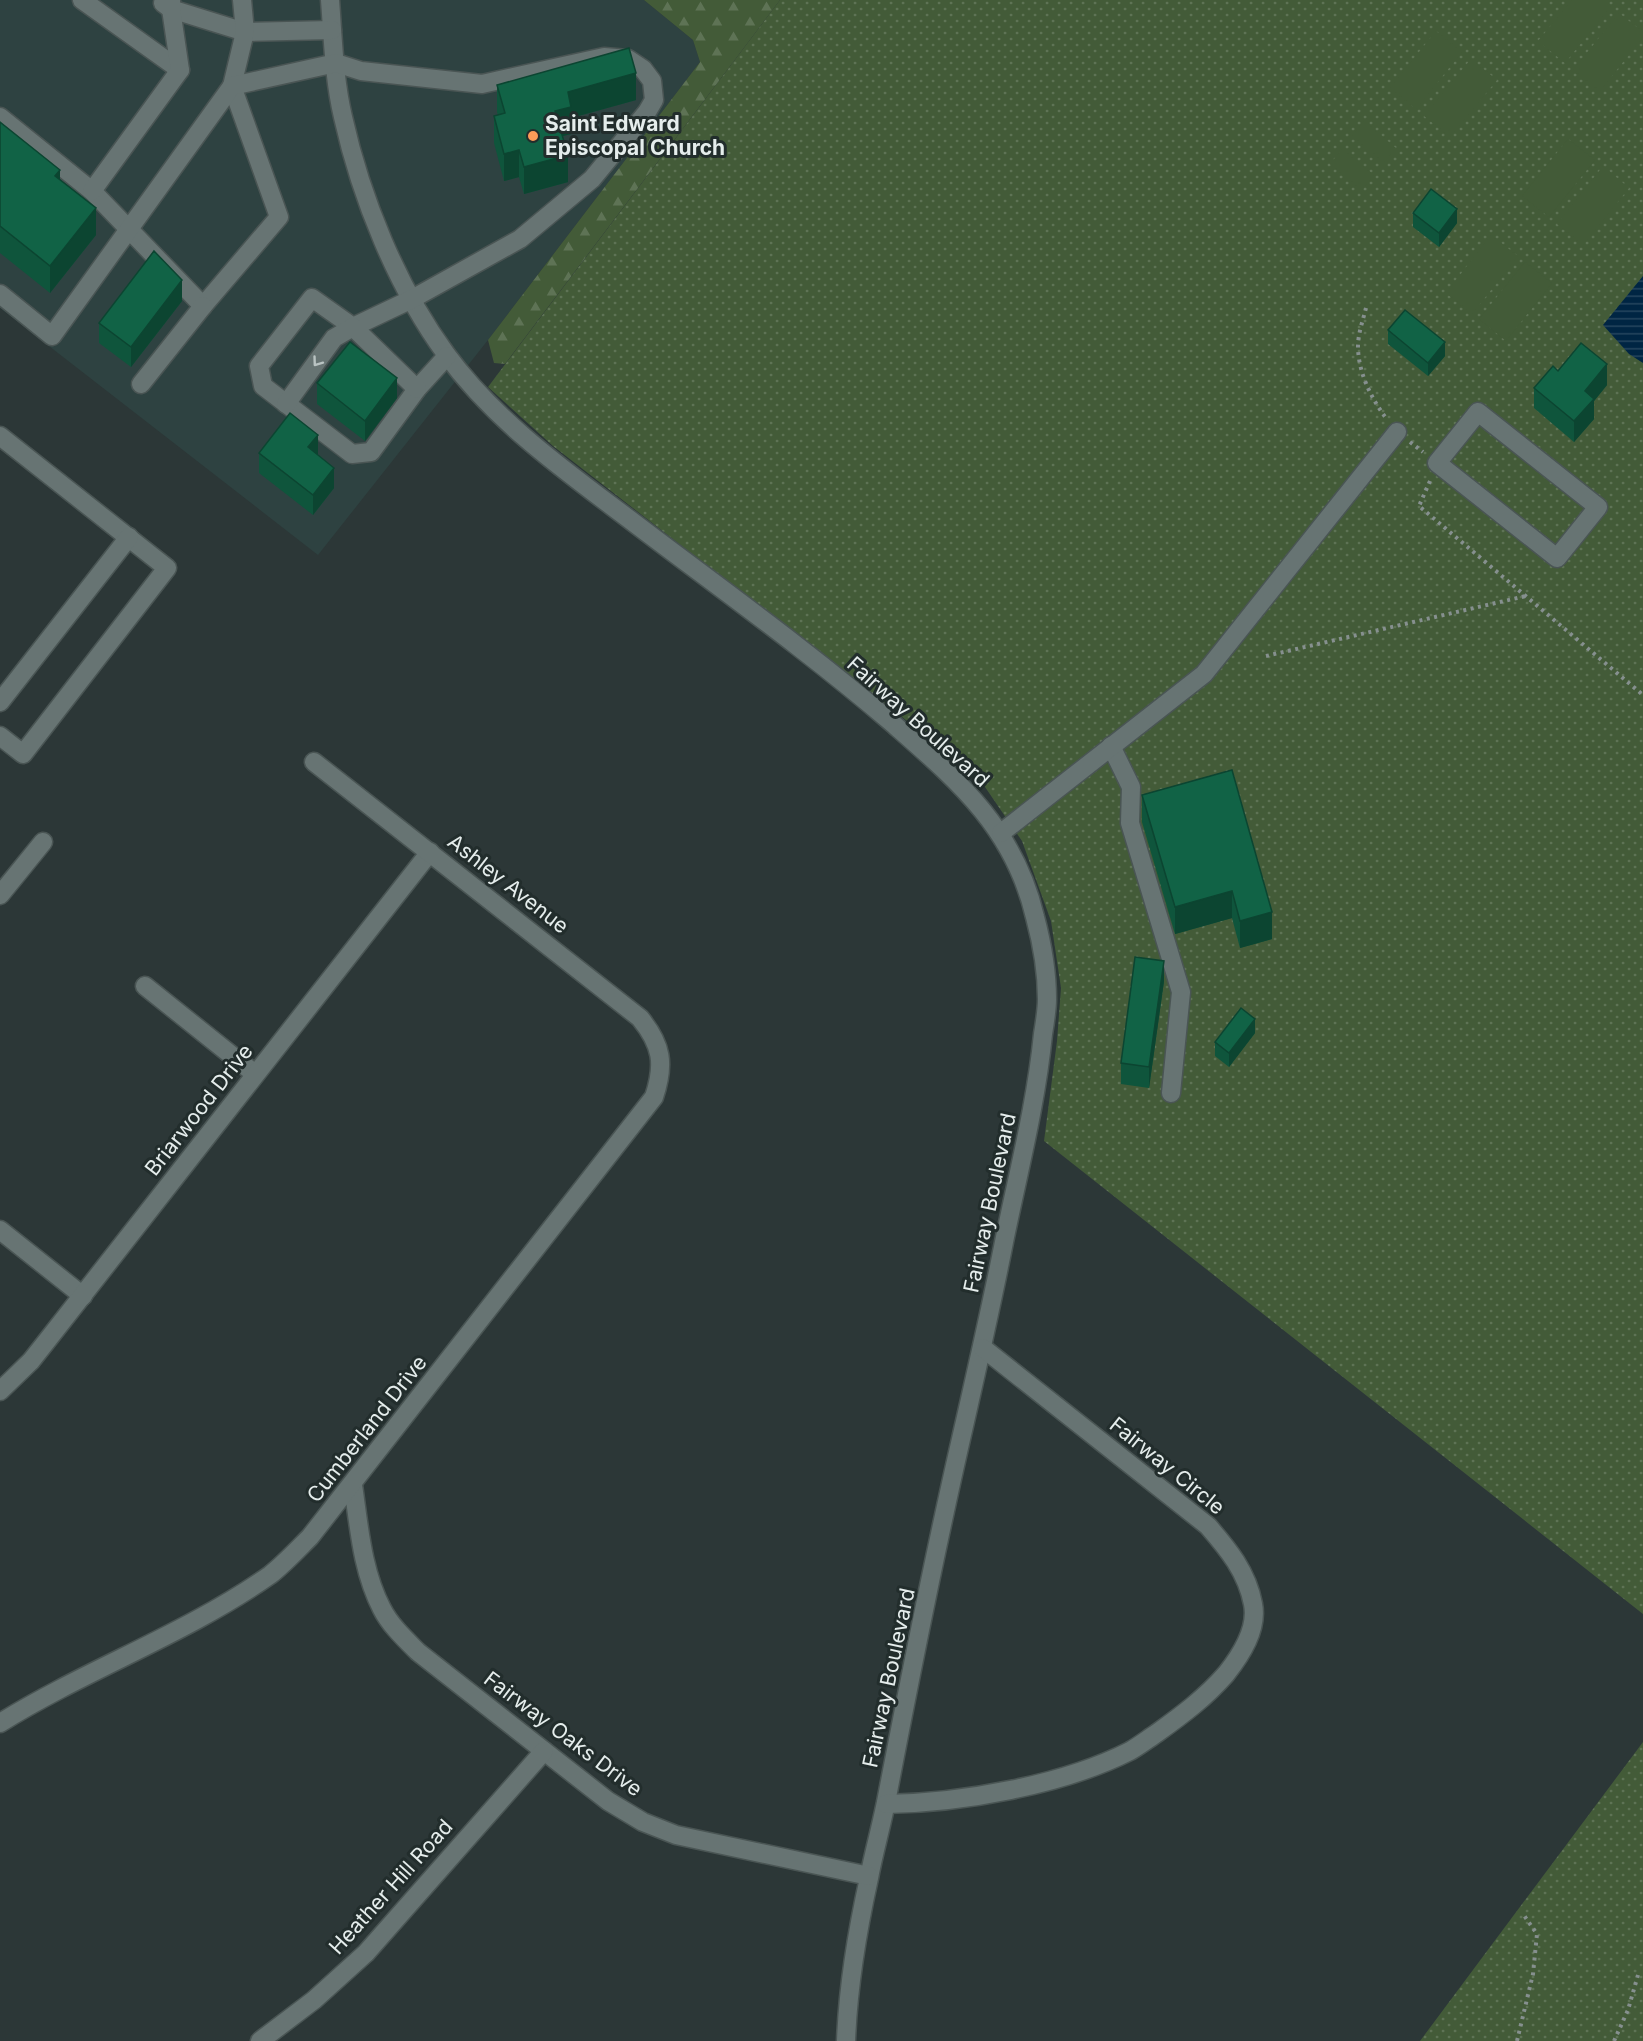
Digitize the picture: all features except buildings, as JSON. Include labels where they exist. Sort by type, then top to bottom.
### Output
[{"type":"street","points":[[82,0],[180,70]]},
{"type":"street","points":[[0,294],[52,336],[232,86],[245,32],[242,0]]},
{"type":"street","name":"Fairway Boulevard","points":[[330,0],[342,113],[365,193],[381,235],[412,300],[447,356],[480,395],[518,432],[787,638],[884,716],[943,768],[973,798],[1001,833],[1021,872],[1034,912],[1043,955],[1047,998],[1037,1090],[869,1876],[851,1972],[846,2041]]},
{"type":"street","points":[[92,191],[180,70],[167,3]]},
{"type":"street","points":[[167,3],[245,32],[332,30]]},
{"type":"street","points":[[232,86],[336,63],[362,71],[482,84],[604,57],[628,59],[643,69],[652,81],[654,100],[647,112],[592,179],[520,239],[412,300],[352,327],[334,338],[286,404]]},
{"type":"street","points":[[141,384],[203,306],[279,217],[232,86]]},
{"type":"street","points":[[0,117],[92,191],[203,306]]},
{"type":"street","points":[[417,389],[352,327],[312,298],[259,366],[263,386],[351,454],[371,452],[417,389],[447,356]]},
{"type":"street","points":[[1478,412],[1598,507],[1557,558],[1437,463],[1478,412]]},
{"type":"street","points":[[1001,833],[1204,674],[1397,432]]},
{"type":"street","points":[[0,436],[167,568],[23,754],[0,736]]},
{"type":"street","points":[[0,702],[129,537]]},
{"type":"street","points":[[1111,746],[1131,787],[1130,823],[1181,992],[1170,1093]]},
{"type":"street","name":"Ashley Avenue","points":[[314,762],[630,1008],[649,1029],[660,1054]]},
{"type":"street","points":[[0,895],[43,842]]},
{"type":"street","name":"Briarwood Drive","points":[[0,1391],[31,1361],[430,852]]},
{"type":"street","points":[[145,986],[255,1074]]},
{"type":"street","name":"Cumberland Drive","points":[[0,1723],[38,1700],[227,1603],[272,1573],[310,1537],[646,1109],[659,1083],[660,1054]]},
{"type":"street","points":[[0,1230],[82,1296]]},
{"type":"street","name":"Fairway Circle","points":[[886,1804],[916,1804],[1015,1789],[1082,1771],[1131,1750],[1189,1711],[1213,1689],[1232,1666],[1253,1627],[1254,1606],[1247,1582],[1230,1552],[1208,1526],[982,1348]]},
{"type":"street","name":"Fairway Oaks Drive","points":[[353,1485],[364,1557],[382,1610],[398,1630],[418,1652],[608,1801],[643,1822],[676,1835],[869,1876]]},
{"type":"street","name":"Heather Hill Road","points":[[260,2041],[314,2000],[366,1953],[544,1750]]},
{"type":"path","points":[[1366,308],[1358,346],[1363,376],[1376,404],[1397,432],[1437,463],[1419,506],[1643,695]]},
{"type":"path","points":[[1266,656],[1526,596]]},
{"type":"path","points":[[1516,2041],[1533,1974],[1537,1934],[1523,1914]]},
{"type":"path","points":[[1614,2041],[1628,2010],[1638,1975]]},
{"type":"shaded area","points":[[0,0],[644,0],[693,40],[700,62],[488,340],[318,555],[0,308]]},
{"type":"green space","points":[[644,0],[780,0],[505,364],[494,363],[488,340],[700,62],[693,40]]},
{"type":"green space","points":[[780,0],[1643,0],[1643,1614],[1044,1141],[1057,1041],[1061,988],[1051,921],[1022,841],[985,787],[920,731],[553,446],[488,387]]},
{"type":"green space","points":[[1572,0],[1604,0],[1611,6],[1565,63],[1538,41]]},
{"type":"green space","points":[[1619,13],[1643,32],[1643,37],[1600,91],[1573,70]]},
{"type":"green space","points":[[1436,31],[1462,52],[1416,109],[1390,88]]},
{"type":"green space","points":[[1471,59],[1497,80],[1450,137],[1424,116]]},
{"type":"green space","points":[[1364,121],[1396,148],[1384,162],[1352,136]]},
{"type":"green space","points":[[1568,139],[1595,160],[1549,217],[1522,196]]},
{"type":"green space","points":[[1342,149],[1374,175],[1362,190],[1330,164]]},
{"type":"green space","points":[[1603,166],[1629,188],[1583,245],[1557,224]]},
{"type":"green space","points":[[1491,235],[1518,256],[1472,314],[1446,293]]},
{"type":"green space","points":[[1525,262],[1552,283],[1506,341],[1479,319]]},
{"type":"green space","points":[[1643,1742],[1643,2041],[1420,2041]]},
{"type":"water","points":[[1643,276],[1643,363],[1629,354],[1603,325]]},
{"type":"place","name":"Saint Edward Episcopal Church","points":[[533,136]]}]
